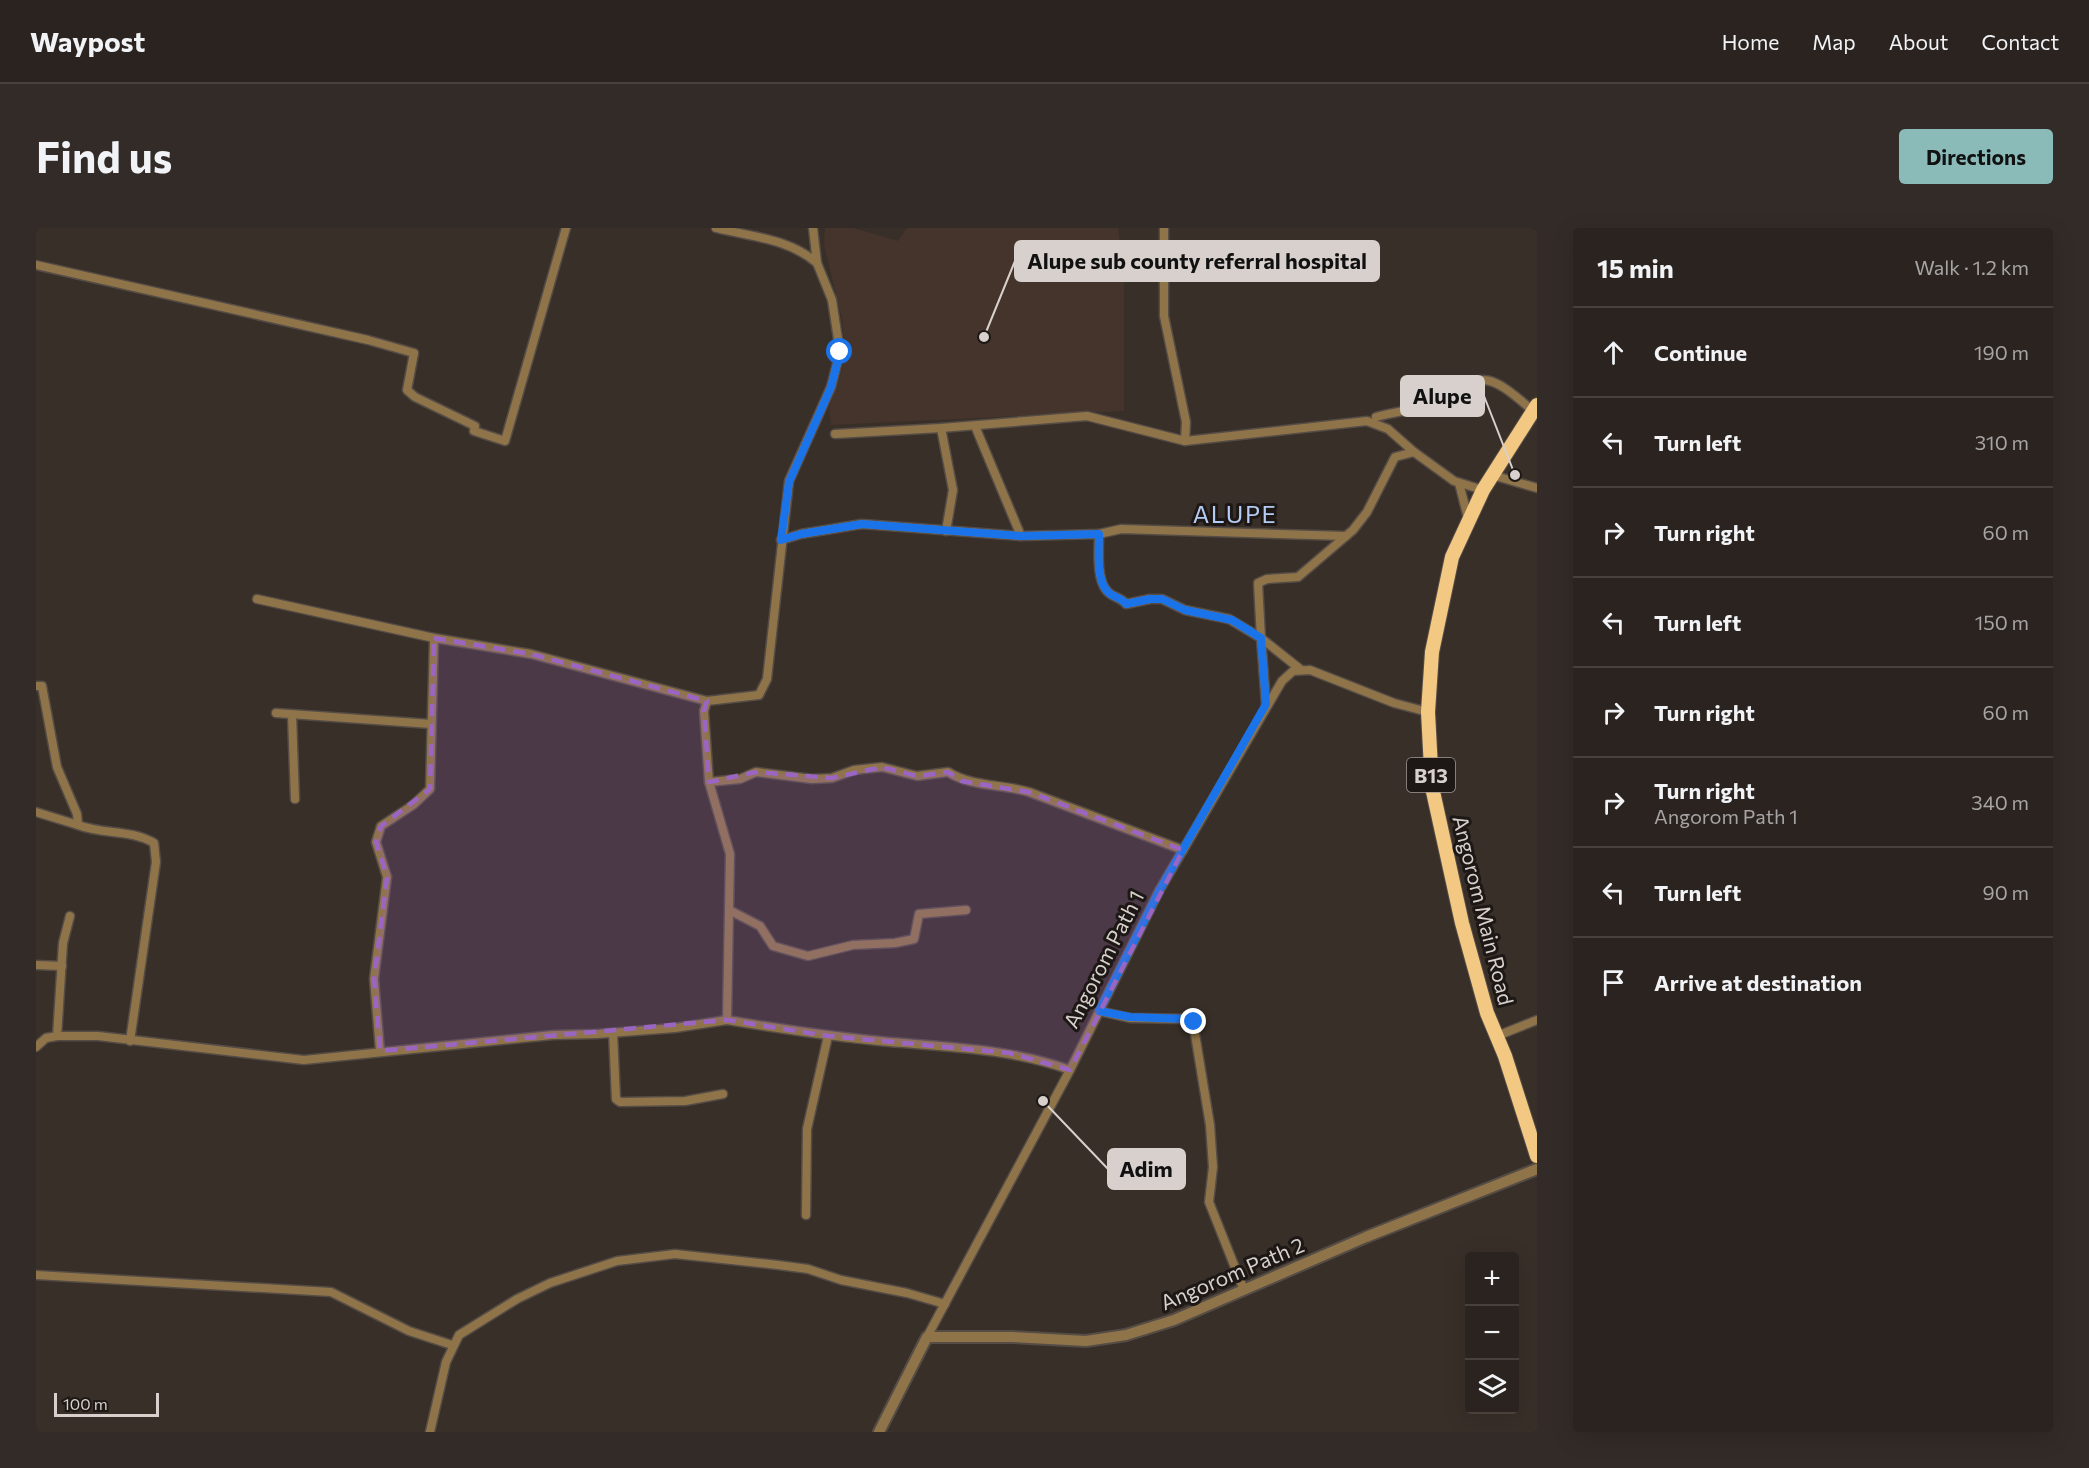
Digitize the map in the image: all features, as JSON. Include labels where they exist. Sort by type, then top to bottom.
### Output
[{"type":"highway","name":"Angorom Main Road","points":[[1535,408],[1492,475],[1468,518],[1446,579],[1432,652],[1428,712],[1432,787],[1438,820],[1478,984],[1537,1156]]},
{"type":"street","points":[[36,265],[368,340],[414,353],[407,390],[415,397],[475,426],[474,431],[505,441],[566,228]]},
{"type":"street","points":[[716,228],[790,246],[817,263]]},
{"type":"street","points":[[257,599],[434,638],[531,654],[707,701],[759,695],[767,679],[789,482],[831,387],[840,352],[832,300],[817,263],[813,228]]},
{"type":"street","points":[[1164,228],[1164,315],[1186,422],[1185,441]]},
{"type":"street","points":[[1376,417],[1424,405],[1466,382],[1480,378],[1495,382],[1535,408]]},
{"type":"street","points":[[835,434],[975,426],[1087,416],[1185,441],[1367,421],[1388,429],[1414,452],[1459,483],[1483,490]]},
{"type":"street","points":[[975,426],[1021,536]]},
{"type":"street","points":[[941,428],[953,490],[946,531]]},
{"type":"street","points":[[1266,704],[1258,583],[1267,579],[1298,577],[1346,536],[1367,512],[1395,457],[1414,452]]},
{"type":"street","points":[[1492,475],[1537,488]]},
{"type":"street","points":[[1459,483],[1468,518]]},
{"type":"street","points":[[781,540],[801,534],[862,524],[896,524],[946,531],[1021,536],[1099,534],[1121,529],[1346,536]]},
{"type":"street","points":[[1099,534],[1102,581],[1112,596],[1123,600],[1126,604],[1162,599],[1185,610],[1232,620],[1261,638],[1300,669],[1320,673],[1386,700],[1428,712]]},
{"type":"street","points":[[380,1051],[374,979],[387,877],[376,842],[381,826],[413,805],[430,789],[434,638]]},
{"type":"street","name":"Angorom Path 1","points":[[879,1432],[1183,850],[1266,704],[1287,676],[1300,669]]},
{"type":"street","points":[[36,686],[42,686],[57,766],[77,814],[78,825]]},
{"type":"street","points":[[707,701],[704,711],[709,782],[730,854],[731,912],[727,1020]]},
{"type":"street","points":[[276,713],[431,724]]},
{"type":"street","points":[[292,715],[296,800]]},
{"type":"street","points":[[709,782],[740,779],[756,772],[812,779],[832,778],[854,771],[882,767],[917,776],[948,772],[962,781],[1005,786],[1029,792],[1183,850]]},
{"type":"street","points":[[36,812],[89,830],[140,835],[154,843],[156,862],[130,1041]]},
{"type":"street","points":[[731,912],[760,926],[773,946],[808,956],[853,945],[895,944],[914,939],[919,914],[966,910]]},
{"type":"street","points":[[57,1036],[63,943],[70,916]]},
{"type":"street","points":[[36,965],[62,966]]},
{"type":"street","points":[[1099,1011],[1130,1017],[1188,1019],[1194,1022],[1210,1125],[1213,1167],[1209,1192],[1210,1211],[1244,1290]]},
{"type":"street","points":[[36,1047],[46,1038],[57,1036],[98,1036],[304,1060],[553,1035],[675,1028],[727,1020],[828,1036],[1010,1053],[1042,1060],[1070,1070]]},
{"type":"street","points":[[1497,1036],[1537,1020]]},
{"type":"street","points":[[613,1033],[616,1099],[620,1102],[686,1101],[723,1094]]},
{"type":"street","points":[[806,1215],[807,1129],[828,1036]]},
{"type":"street","name":"Angorom Path 2","points":[[927,1337],[1012,1336],[1069,1341],[1109,1338],[1174,1320],[1537,1169]]},
{"type":"street","points":[[430,1432],[446,1362],[452,1345],[464,1331],[517,1299],[550,1283],[617,1261],[662,1254],[690,1255],[808,1269],[841,1280],[907,1293],[945,1304]]},
{"type":"street","points":[[36,1275],[331,1292],[409,1331],[452,1345]]},
{"type":"highlighted area","points":[[434,638],[531,654],[686,694],[707,701],[704,711],[709,782],[756,772],[832,778],[882,767],[917,776],[948,772],[962,781],[1029,792],[1183,850],[1070,1070],[1009,1053],[828,1036],[727,1020],[380,1051],[374,979],[387,877],[376,842],[381,826],[430,789]]},
{"type":"shaded area","points":[[825,228],[854,228],[898,241],[907,228],[1118,228],[1124,279],[1124,411],[831,425],[829,408],[846,356],[842,319],[824,244]]},
{"type":"place","name":"Alupe sub county referral hospital","points":[[984,337]]},
{"type":"place","name":"Alupe","points":[[1515,475]]},
{"type":"place","name":"Adim","points":[[1043,1101]]},
{"type":"district","name":"ALUPE","points":[[1235,513]]},
{"type":"route","points":[[840,352],[831,387],[789,482],[781,540],[801,534],[862,524],[896,524],[946,531],[1021,536],[1099,534],[1102,581],[1104,588],[1112,596],[1123,600],[1126,604],[1156,598],[1162,599],[1185,610],[1232,620],[1261,638],[1266,704],[1159,891],[1099,1011],[1130,1017],[1188,1019],[1194,1022]]}]
